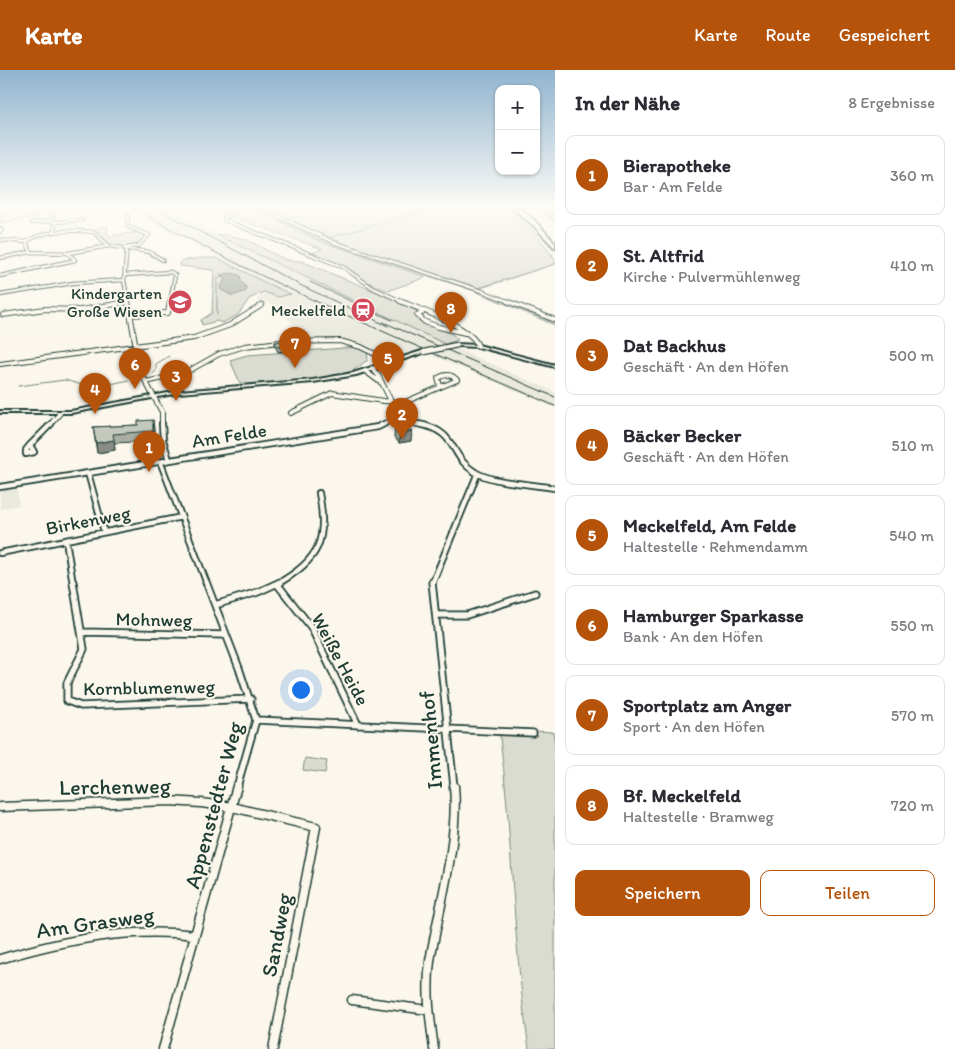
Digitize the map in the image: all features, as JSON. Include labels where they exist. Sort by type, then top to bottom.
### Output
[{"type":"street","points":[[0,258],[31,252],[68,254],[80,252]]},
{"type":"street","points":[[127,252],[124,280],[134,346],[140,371],[162,412],[163,440],[169,460]]},
{"type":"street","points":[[147,252],[163,260]]},
{"type":"street","points":[[306,252],[343,267],[352,275],[382,292],[466,333],[474,338],[478,346]]},
{"type":"street","points":[[362,252],[482,291],[555,320]]},
{"type":"street","points":[[0,276],[75,260],[68,254]]},
{"type":"street","points":[[125,275],[171,272],[175,275],[168,313],[130,315]]},
{"type":"street","points":[[0,295],[73,283],[124,280]]},
{"type":"street","points":[[3,315],[44,309],[81,310],[127,302]]},
{"type":"street","points":[[0,364],[189,339],[214,333],[248,316],[262,305]]},
{"type":"street","points":[[423,312],[417,315],[453,332],[466,333]]},
{"type":"street","points":[[146,382],[185,373],[219,354],[262,344],[307,340],[340,341],[361,347],[377,355]]},
{"type":"street","points":[[0,412],[60,413],[194,390],[313,381],[365,371],[424,352],[457,345],[478,346],[555,366]]},
{"type":"street","points":[[372,368],[376,371],[395,409],[390,421],[418,424],[441,432],[450,440],[460,457],[477,475],[555,488]]},
{"type":"street","points":[[365,371],[382,384]]},
{"type":"street","points":[[291,413],[332,393],[392,402],[405,402],[458,380],[451,375],[441,376],[438,378],[440,386]]},
{"type":"street","points":[[30,445],[60,413]]},
{"type":"street","name":"Am Felde","points":[[0,487],[378,427],[390,421]]},
{"type":"street","name":"Appenstedter Weg","points":[[160,461],[250,699],[256,720],[162,1049]]},
{"type":"street","points":[[88,473],[104,532]]},
{"type":"street","name":"Immenhof","points":[[434,1049],[428,1010],[430,963],[449,861],[455,799],[432,581],[477,475]]},
{"type":"street","points":[[215,606],[248,597],[278,585],[298,571],[317,548],[325,521],[319,493]]},
{"type":"street","name":"Birkenweg","points":[[0,553],[182,517]]},
{"type":"street","name":"Kornblumenweg","points":[[66,540],[84,649],[67,683],[67,701],[81,706],[250,699]]},
{"type":"street","name":"Weiße Heide","points":[[278,585],[311,627],[358,725]]},
{"type":"street","points":[[437,615],[467,615],[535,593]]},
{"type":"street","name":"Mohnweg","points":[[82,632],[225,635]]},
{"type":"street","points":[[256,720],[533,733]]},
{"type":"street","name":"Lerchenweg","points":[[0,807],[169,801],[201,802],[232,807],[316,827]]},
{"type":"street","name":"Sandweg","points":[[273,1049],[316,827]]},
{"type":"street","name":"Am Grasweg","points":[[0,959],[40,946],[130,933],[175,931],[195,935]]},
{"type":"street","points":[[352,1000],[428,1010]]},
{"type":"shaded area","points":[[208,252],[251,252],[445,344],[385,359],[358,344],[347,341],[309,339],[267,302],[258,301],[257,299],[267,293],[278,297],[292,293],[265,282]]},
{"type":"shaded area","points":[[252,252],[270,252],[286,260],[301,261],[415,310],[418,312],[414,315],[418,319],[449,332],[458,340],[445,344]]},
{"type":"shaded area","points":[[351,252],[426,277],[388,291],[313,253]]},
{"type":"shaded area","points":[[366,252],[549,252],[555,260],[555,264],[478,288]]},
{"type":"shaded area","points":[[217,258],[291,294],[278,297],[264,292],[249,299],[238,315],[222,323],[217,321],[202,325],[201,320],[212,313],[214,270],[180,266],[181,261]]},
{"type":"shaded area","points":[[230,273],[240,275],[246,291],[232,296],[220,289],[225,279],[220,275]]},
{"type":"shaded area","points":[[359,347],[367,351],[368,360],[356,369],[340,375],[312,380],[241,385],[230,360],[247,355]]},
{"type":"shaded area","points":[[455,348],[555,392],[555,408],[431,355]]},
{"type":"shaded area","points":[[17,488],[19,505],[0,509],[0,491]]},
{"type":"shaded area","points":[[499,729],[553,732],[555,745],[555,1049],[529,1049],[519,969],[504,769]]},
{"type":"shaded area","points":[[305,758],[327,761],[325,773],[303,770]]},
{"type":"building","points":[[284,341],[286,346],[278,347],[275,342]]},
{"type":"building","points":[[153,420],[153,431],[113,434],[114,440],[96,443],[93,427],[138,425],[138,421]]},
{"type":"building","points":[[407,425],[412,431],[400,433],[395,427]]},
{"type":"waterway","points":[[354,252],[474,290],[555,325]]},
{"type":"waterway","points":[[553,253],[552,255],[555,259]]},
{"type":"waterway","points":[[481,288],[555,264]]},
{"type":"waterway","points":[[217,315],[217,279],[223,276]]},
{"type":"waterway","points":[[153,374],[156,371],[156,364],[169,356]]},
{"type":"waterway","points":[[18,386],[65,380],[92,388],[129,380]]},
{"type":"railway","points":[[214,252],[393,336],[555,406]]},
{"type":"railway","points":[[238,252],[300,285],[388,326]]},
{"type":"railway","points":[[310,282],[392,320]]},
{"type":"railway","points":[[383,322],[555,397]]},
{"type":"place","name":"Kindergarten Große Wiesen","points":[[180,302]]},
{"type":"place","name":"Meckelfeld","points":[[363,310]]},
{"type":"place","name":"Bf. Meckelfeld","points":[[451,333]]},
{"type":"place","name":"Sportplatz am Anger","points":[[295,368]]},
{"type":"place","name":"Meckelfeld, Am Felde","points":[[388,383]]},
{"type":"place","name":"Hamburger Sparkasse","points":[[135,389]]},
{"type":"place","name":"Dat Backhus","points":[[176,401]]},
{"type":"place","name":"Bäcker Becker","points":[[95,414]]},
{"type":"place","name":"St. Altfrid","points":[[402,439]]},
{"type":"place","name":"Bierapotheke","points":[[149,472]]}]
